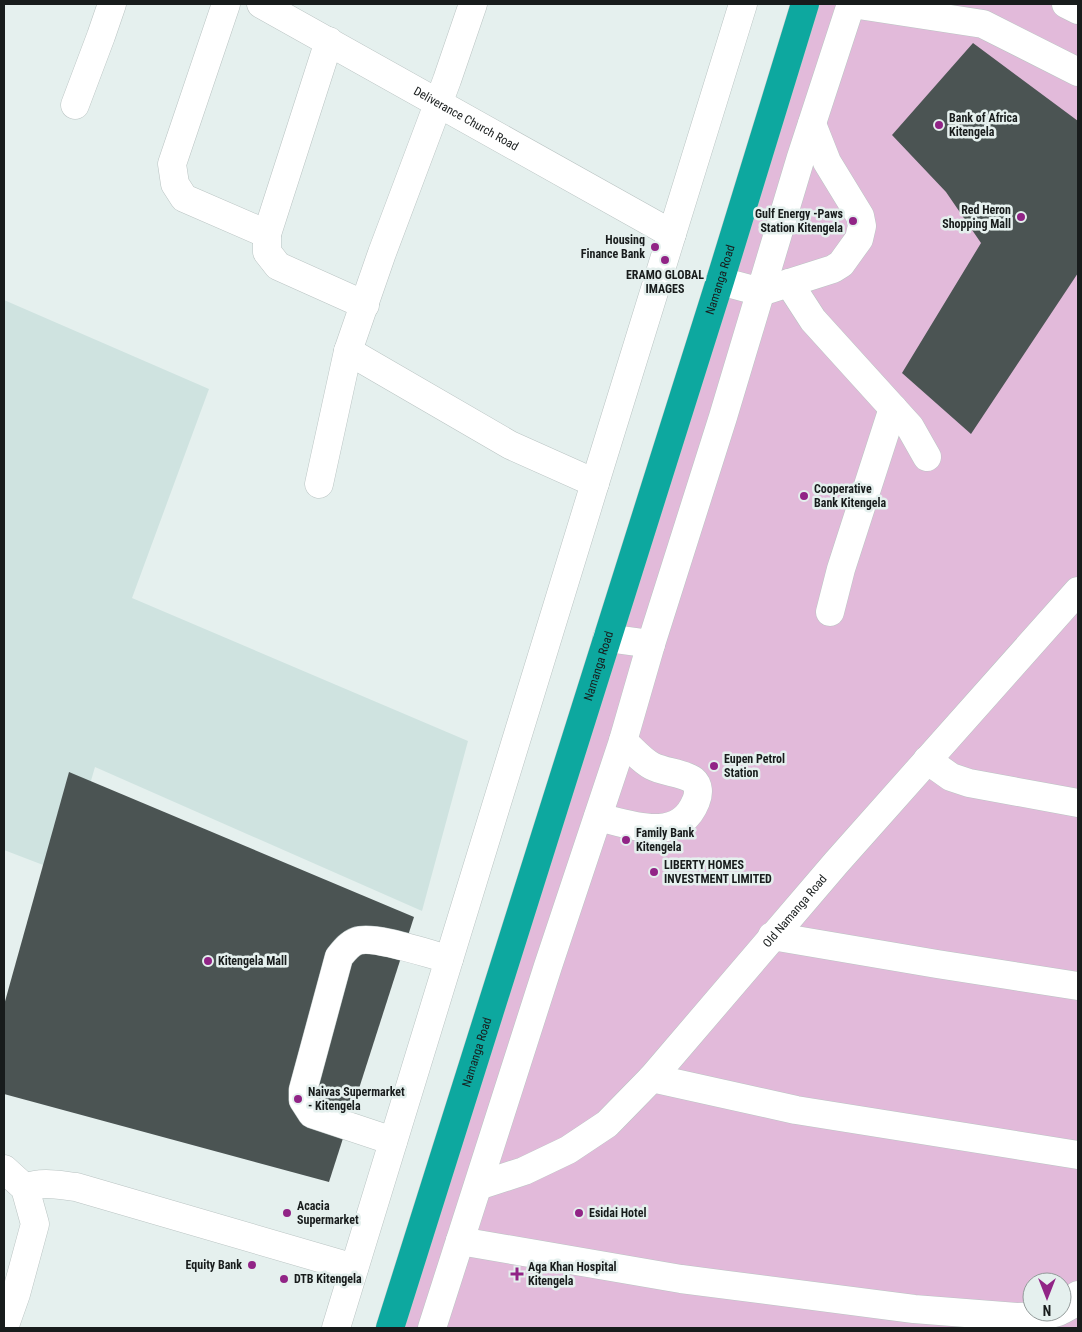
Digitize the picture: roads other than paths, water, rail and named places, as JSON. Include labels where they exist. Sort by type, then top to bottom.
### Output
[{"type":"highway","name":"Namanga Road","points":[[390,1328],[720,281],[805,4]]},
{"type":"street","points":[[75,105],[102,36],[112,4]]},
{"type":"street","points":[[226,4],[172,164],[175,184],[184,198],[267,234]]},
{"type":"street","name":"Deliverance Church Road","points":[[261,4],[672,234]]},
{"type":"street","points":[[319,484],[348,351],[473,4]]},
{"type":"street","points":[[336,1328],[594,483],[743,4]]},
{"type":"street","points":[[432,1328],[548,966],[623,741],[651,644],[851,4],[983,24],[1078,72]]},
{"type":"street","points":[[1066,4],[1078,10]]},
{"type":"street","points":[[329,41],[267,234],[267,252],[278,266],[365,304]]},
{"type":"street","points":[[720,281],[760,292],[820,274],[841,264],[859,239],[862,232],[860,216],[827,162],[812,124]]},
{"type":"street","points":[[789,283],[813,320],[910,426],[927,457]]},
{"type":"street","points":[[348,351],[510,445],[594,483]]},
{"type":"street","points":[[830,612],[841,569],[893,408]]},
{"type":"street","name":"Old Namanga Road","points":[[478,1186],[524,1171],[568,1150],[607,1124],[652,1078],[772,936],[1078,591]]},
{"type":"street","points":[[607,638],[651,644]]},
{"type":"street","points":[[598,817],[643,828],[668,828],[690,813],[699,794],[693,780],[652,766],[623,741]]},
{"type":"street","points":[[927,760],[951,777],[969,783],[1078,803]]},
{"type":"street","points":[[772,936],[1078,986]]},
{"type":"street","points":[[393,1141],[312,1114],[303,1100],[303,1090],[339,957],[346,948],[356,942],[370,939],[449,959]]},
{"type":"street","points":[[652,1078],[796,1110],[1078,1155]]},
{"type":"street","points":[[4,1169],[25,1188],[35,1224],[16,1294],[4,1328]]},
{"type":"street","points":[[25,1188],[45,1183],[76,1187],[354,1268]]},
{"type":"street","points":[[460,1241],[681,1279],[914,1309],[1022,1317]]},
{"type":"place","name":"Bank of Africa Kitengela","points":[[939,125]]},
{"type":"place","name":"Red Heron Shopping Mall","points":[[1021,217]]},
{"type":"place","name":"Gulf Energy -Paws Station Kitengela","points":[[853,221]]},
{"type":"place","name":"Housing Finance Bank","points":[[655,247]]},
{"type":"place","name":"ERAMO GLOBAL IMAGES","points":[[665,260]]},
{"type":"place","name":"Cooperative Bank Kitengela","points":[[804,496]]},
{"type":"place","name":"Eupen Petrol Station","points":[[714,766]]},
{"type":"place","name":"Family Bank Kitengela","points":[[626,840]]},
{"type":"place","name":"LIBERTY HOMES INVESTMENT LIMITED","points":[[654,872]]},
{"type":"place","name":"Kitengela Mall","points":[[208,961]]},
{"type":"place","name":"Naivas Supermarket - Kitengela","points":[[298,1099]]},
{"type":"place","name":"Acacia Supermarket","points":[[287,1213]]},
{"type":"place","name":"Esidai Hotel","points":[[579,1213]]},
{"type":"place","name":"Equity Bank","points":[[252,1265]]},
{"type":"place","name":"Aga Khan Hospital Kitengela","points":[[517,1274]]},
{"type":"place","name":"DTB Kitengela","points":[[284,1279]]}]
